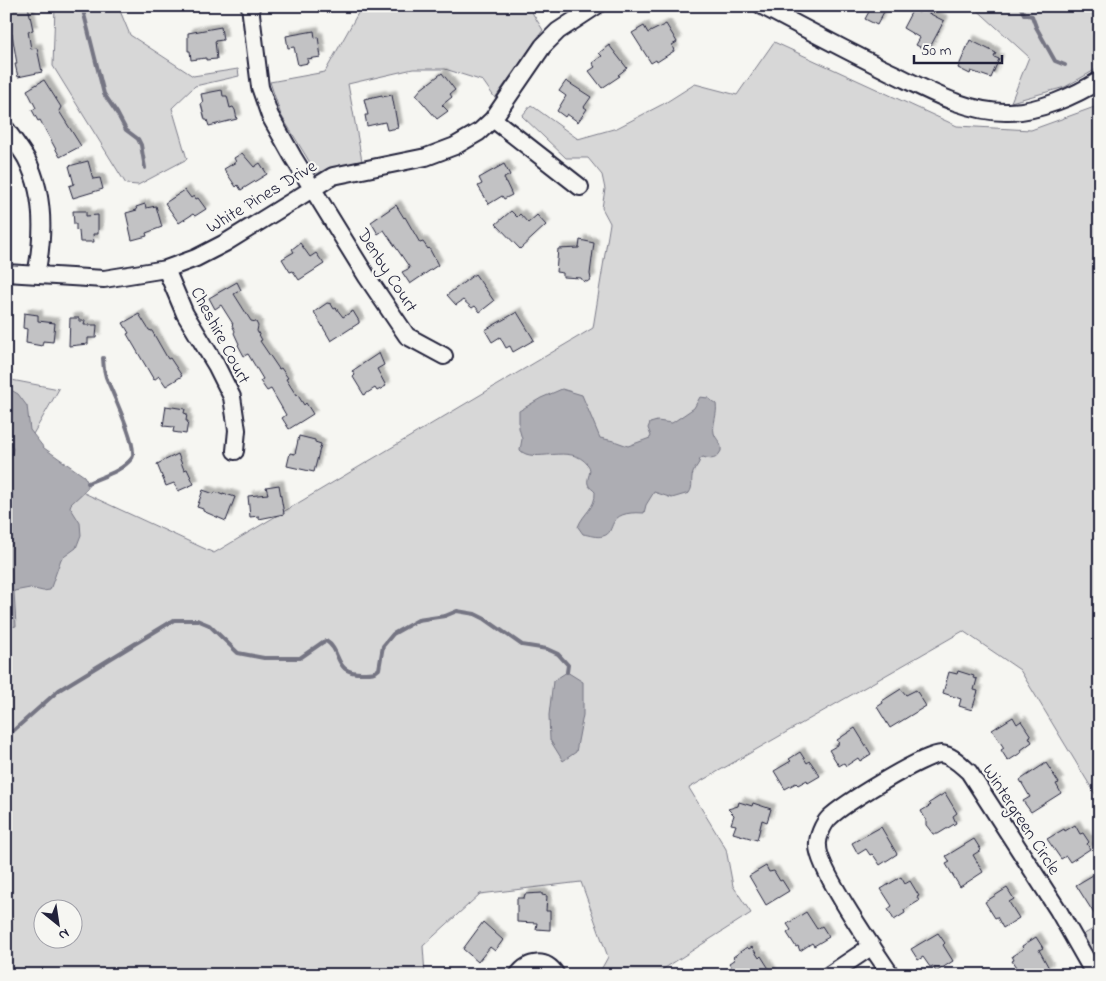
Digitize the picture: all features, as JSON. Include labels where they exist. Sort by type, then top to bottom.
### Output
[{"type":"street","name":"Denby Court","points":[[250,6],[260,87],[270,116],[367,277],[407,336],[444,356]]},
{"type":"street","name":"White Pines Drive","points":[[6,273],[104,279],[166,269],[196,258],[225,243],[332,176],[426,157],[455,146],[479,132],[494,119],[543,46],[558,31],[596,6]]},
{"type":"street","points":[[762,6],[849,52],[936,94],[978,109],[1008,112],[1048,105],[1088,88],[1100,80]]},
{"type":"street","points":[[494,119],[580,187]]},
{"type":"street","points":[[6,129],[25,157],[33,173],[42,207],[42,246],[36,275]]},
{"type":"street","name":"Cheshire Court","points":[[166,269],[185,314],[216,364],[232,397],[237,430],[234,451]]},
{"type":"street","name":"Wintergreen Circle","points":[[891,975],[822,865],[818,846],[822,829],[829,819],[875,787],[928,757],[941,754],[956,760],[969,772],[1058,910],[1095,975]]},
{"type":"street","points":[[829,975],[872,946]]},
{"type":"street","points":[[518,975],[528,965],[535,963],[549,966],[556,975]]},
{"type":"shaded area","points":[[55,6],[118,6],[130,35],[193,76],[238,69],[239,76],[195,86],[172,108],[187,159],[138,185],[126,184],[53,66]]},
{"type":"shaded area","points":[[362,6],[528,6],[543,30],[495,98],[483,81],[445,69],[413,69],[348,84],[362,161],[326,169],[317,174],[281,115],[270,82],[325,72]]},
{"type":"shaded area","points":[[973,6],[1098,6],[1100,9],[1100,67],[1065,87],[1011,102],[1029,57]]},
{"type":"shaded area","points":[[774,42],[957,126],[1031,130],[1100,105],[1100,802],[1020,670],[963,631],[689,788],[726,849],[733,886],[751,913],[654,975],[598,975],[608,957],[581,882],[480,894],[423,946],[425,975],[6,975],[6,379],[59,389],[17,462],[214,553],[593,328],[610,223],[602,208],[605,189],[602,175],[588,158],[566,158],[522,116],[531,105],[578,139],[617,128],[665,103],[695,84],[737,95]]},
{"type":"shaded area","points":[[6,387],[18,394],[27,406],[30,430],[44,448],[84,476],[88,483],[88,488],[70,507],[80,523],[81,535],[76,548],[61,559],[50,590],[43,591],[30,588],[14,591],[16,626],[11,627],[6,617],[6,460],[13,449],[6,431]]},
{"type":"shaded area","points":[[562,389],[582,395],[600,438],[628,446],[650,438],[648,428],[650,423],[657,421],[672,423],[694,408],[700,397],[708,398],[716,404],[714,430],[721,445],[721,451],[714,458],[703,457],[700,459],[693,473],[689,493],[672,498],[654,492],[646,505],[644,513],[622,515],[614,522],[610,531],[603,536],[596,537],[583,534],[578,527],[595,498],[595,492],[588,484],[590,470],[588,465],[581,458],[572,455],[534,455],[526,454],[520,450],[522,439],[519,428],[519,411],[541,398]]},
{"type":"shaded area","points":[[567,672],[583,682],[583,715],[576,752],[563,761],[550,740],[549,715],[553,681]]},
{"type":"shaded area","points":[[1100,925],[1100,968],[1081,936]]},
{"type":"building","points":[[6,6],[28,6],[33,30],[28,31],[31,49],[37,48],[42,72],[18,77],[12,34],[9,35],[6,23],[8,22]]},
{"type":"building","points":[[872,6],[887,6],[877,25],[865,19]]},
{"type":"building","points":[[913,9],[919,13],[921,9],[944,21],[928,51],[916,45],[920,38],[903,28]]},
{"type":"building","points":[[666,24],[677,42],[672,45],[674,51],[657,62],[656,60],[651,63],[632,33],[644,26],[648,33]]},
{"type":"building","points":[[221,27],[223,40],[215,41],[217,59],[191,60],[190,51],[188,51],[188,33]]},
{"type":"building","points":[[314,31],[315,38],[318,37],[321,57],[307,59],[308,63],[298,65],[294,47],[288,48],[286,36]]},
{"type":"building","points":[[970,40],[996,53],[994,57],[999,59],[991,78],[971,71],[970,74],[958,68]]},
{"type":"building","points":[[609,45],[627,68],[618,75],[620,76],[602,88],[589,71],[595,67],[592,63],[602,56],[599,53]]},
{"type":"building","points":[[442,73],[455,90],[450,94],[452,97],[442,105],[448,111],[437,119],[416,95]]},
{"type":"building","points":[[44,80],[61,107],[59,111],[81,146],[60,157],[40,120],[38,121],[32,110],[36,108],[27,90]]},
{"type":"building","points":[[566,81],[591,97],[584,107],[587,109],[578,122],[567,114],[565,117],[557,111],[566,96],[559,91]]},
{"type":"building","points":[[222,90],[223,96],[227,96],[230,108],[233,107],[235,110],[237,119],[209,126],[207,120],[205,120],[201,104],[203,103],[201,94]]},
{"type":"building","points":[[382,95],[382,97],[392,95],[398,128],[387,130],[385,122],[367,126],[365,115],[368,115],[364,99]]},
{"type":"building","points":[[242,153],[254,167],[260,163],[267,174],[241,190],[238,185],[236,187],[224,169],[236,162],[234,158]]},
{"type":"building","points":[[88,161],[93,179],[100,178],[103,189],[73,198],[69,186],[74,184],[69,166]]},
{"type":"building","points":[[504,164],[510,175],[504,178],[512,195],[504,199],[502,196],[489,204],[478,186],[482,184],[479,178]]},
{"type":"building","points":[[185,190],[191,198],[194,196],[196,199],[198,198],[206,209],[195,216],[193,214],[179,223],[165,203]]},
{"type":"building","points":[[145,204],[146,208],[156,206],[162,227],[146,233],[147,236],[132,240],[126,213],[137,210],[136,207]]},
{"type":"building","points":[[396,205],[420,243],[423,242],[429,248],[438,265],[410,284],[402,272],[410,268],[384,230],[378,234],[371,222]]},
{"type":"building","points":[[73,211],[86,211],[86,216],[98,215],[98,234],[93,234],[94,242],[80,242],[79,231],[76,230],[76,224],[74,224]]},
{"type":"building","points":[[511,211],[517,217],[520,214],[528,223],[537,215],[546,225],[520,249],[496,224]]},
{"type":"building","points":[[580,240],[594,243],[591,279],[587,282],[581,278],[563,277],[563,273],[556,272],[558,249],[579,248]]},
{"type":"building","points":[[300,243],[310,257],[316,253],[324,264],[299,280],[293,271],[290,272],[282,259],[294,252],[292,249]]},
{"type":"building","points":[[475,274],[494,301],[480,312],[475,306],[472,308],[463,300],[456,305],[447,295]]},
{"type":"building","points":[[237,282],[241,290],[234,294],[251,321],[256,322],[258,326],[257,331],[262,340],[260,341],[279,369],[281,368],[288,378],[286,379],[296,395],[304,405],[306,403],[313,414],[289,429],[282,418],[286,415],[271,389],[267,391],[260,381],[263,379],[248,354],[244,356],[238,345],[233,324],[221,305],[215,309],[209,298]]},
{"type":"building","points":[[327,303],[331,304],[334,309],[336,308],[343,317],[353,311],[359,321],[359,323],[331,341],[314,312]]},
{"type":"building","points":[[517,312],[534,340],[513,352],[510,346],[506,348],[500,337],[492,342],[485,330]]},
{"type":"building","points":[[24,313],[38,315],[38,321],[55,323],[53,342],[43,341],[42,346],[26,343],[27,329],[23,328]]},
{"type":"building","points":[[139,314],[149,330],[152,331],[168,359],[170,358],[182,376],[166,386],[159,376],[154,380],[127,334],[129,333],[123,323]]},
{"type":"building","points":[[70,318],[79,318],[79,321],[85,321],[84,325],[97,325],[96,338],[88,338],[88,344],[69,346]]},
{"type":"building","points":[[379,353],[384,365],[377,369],[386,386],[377,391],[375,388],[364,395],[353,377],[355,375],[352,371]]},
{"type":"building","points":[[166,406],[185,409],[184,413],[187,414],[186,421],[188,421],[186,434],[173,432],[174,427],[163,426]]},
{"type":"building","points":[[299,436],[315,440],[315,442],[321,444],[314,472],[287,466],[290,453],[295,454]]},
{"type":"building","points":[[178,454],[184,470],[187,469],[194,484],[178,491],[174,483],[166,486],[157,464]]},
{"type":"building","points":[[279,485],[284,514],[259,519],[259,516],[250,517],[248,496],[268,494],[266,487]]},
{"type":"building","points":[[203,490],[214,494],[215,492],[223,495],[223,493],[235,497],[226,521],[197,507]]},
{"type":"building","points":[[958,671],[974,676],[973,678],[977,679],[974,690],[978,691],[972,710],[959,706],[961,699],[943,693],[949,672],[957,674]]},
{"type":"building","points":[[901,689],[906,695],[916,690],[926,706],[890,728],[877,707],[883,703],[882,701]]},
{"type":"building","points":[[1013,717],[1017,724],[1021,721],[1031,736],[1029,737],[1032,742],[1021,750],[1022,752],[1008,761],[1001,750],[1004,748],[992,730]]},
{"type":"building","points":[[855,728],[871,754],[860,761],[858,758],[846,766],[844,763],[839,766],[829,750],[838,745],[837,740]]},
{"type":"building","points":[[800,752],[807,763],[810,761],[820,776],[808,783],[807,780],[785,789],[774,771],[791,761],[789,759]]},
{"type":"building","points":[[1046,763],[1059,783],[1056,784],[1061,793],[1031,812],[1023,801],[1030,797],[1020,780]]},
{"type":"building","points":[[945,793],[957,813],[953,816],[956,823],[938,834],[933,834],[926,825],[926,820],[921,811],[931,805],[929,803]]},
{"type":"building","points":[[739,802],[752,806],[753,803],[771,809],[767,822],[762,820],[757,840],[733,833],[736,825],[731,824],[734,815],[728,809],[738,806]]},
{"type":"building","points":[[1075,825],[1080,834],[1083,833],[1089,842],[1087,844],[1090,849],[1070,862],[1066,856],[1061,859],[1047,839]]},
{"type":"building","points":[[881,827],[897,854],[880,865],[866,849],[858,854],[852,843]]},
{"type":"building","points":[[974,839],[981,850],[973,855],[983,872],[960,887],[946,864],[950,862],[946,856]]},
{"type":"building","points":[[766,866],[769,872],[774,871],[789,891],[766,905],[749,876]]},
{"type":"building","points":[[1093,875],[1095,879],[1100,876],[1100,923],[1076,885]]},
{"type":"building","points":[[901,877],[905,884],[910,881],[919,896],[917,897],[919,901],[904,910],[905,913],[894,920],[888,909],[892,906],[881,889]]},
{"type":"building","points":[[1007,888],[1014,899],[1009,902],[1019,918],[1003,928],[985,902]]},
{"type":"building","points":[[542,893],[542,895],[547,896],[546,911],[550,911],[550,930],[536,929],[537,923],[517,922],[517,898],[524,898],[525,894]]},
{"type":"building","points":[[806,912],[817,929],[822,926],[829,937],[814,946],[812,943],[800,951],[787,933],[791,930],[787,924]]},
{"type":"building","points":[[483,922],[503,940],[495,951],[490,947],[478,962],[463,949]]},
{"type":"building","points":[[938,933],[953,961],[936,972],[933,966],[930,967],[923,957],[918,960],[911,949]]},
{"type":"building","points":[[1036,937],[1043,948],[1039,950],[1049,968],[1038,975],[1021,975],[1012,961],[1014,960],[1012,956],[1023,949],[1022,946]]},
{"type":"building","points":[[747,947],[749,949],[752,947],[759,958],[761,956],[773,975],[737,975],[729,963],[735,959],[733,957]]},
{"type":"waterway","points":[[82,6],[104,94],[126,130],[138,139],[141,145],[145,168]]},
{"type":"waterway","points":[[1020,6],[1024,14],[1032,16],[1055,61],[1065,65]]},
{"type":"waterway","points":[[88,483],[123,467],[132,458],[133,452],[128,431],[106,377],[103,358]]},
{"type":"waterway","points":[[6,735],[59,690],[174,620],[197,620],[209,625],[238,653],[264,658],[300,658],[326,641],[335,650],[347,670],[355,673],[369,673],[379,669],[383,646],[393,634],[418,620],[445,616],[457,611],[475,614],[485,619],[522,645],[547,649],[558,654],[568,665],[567,672]]}]
